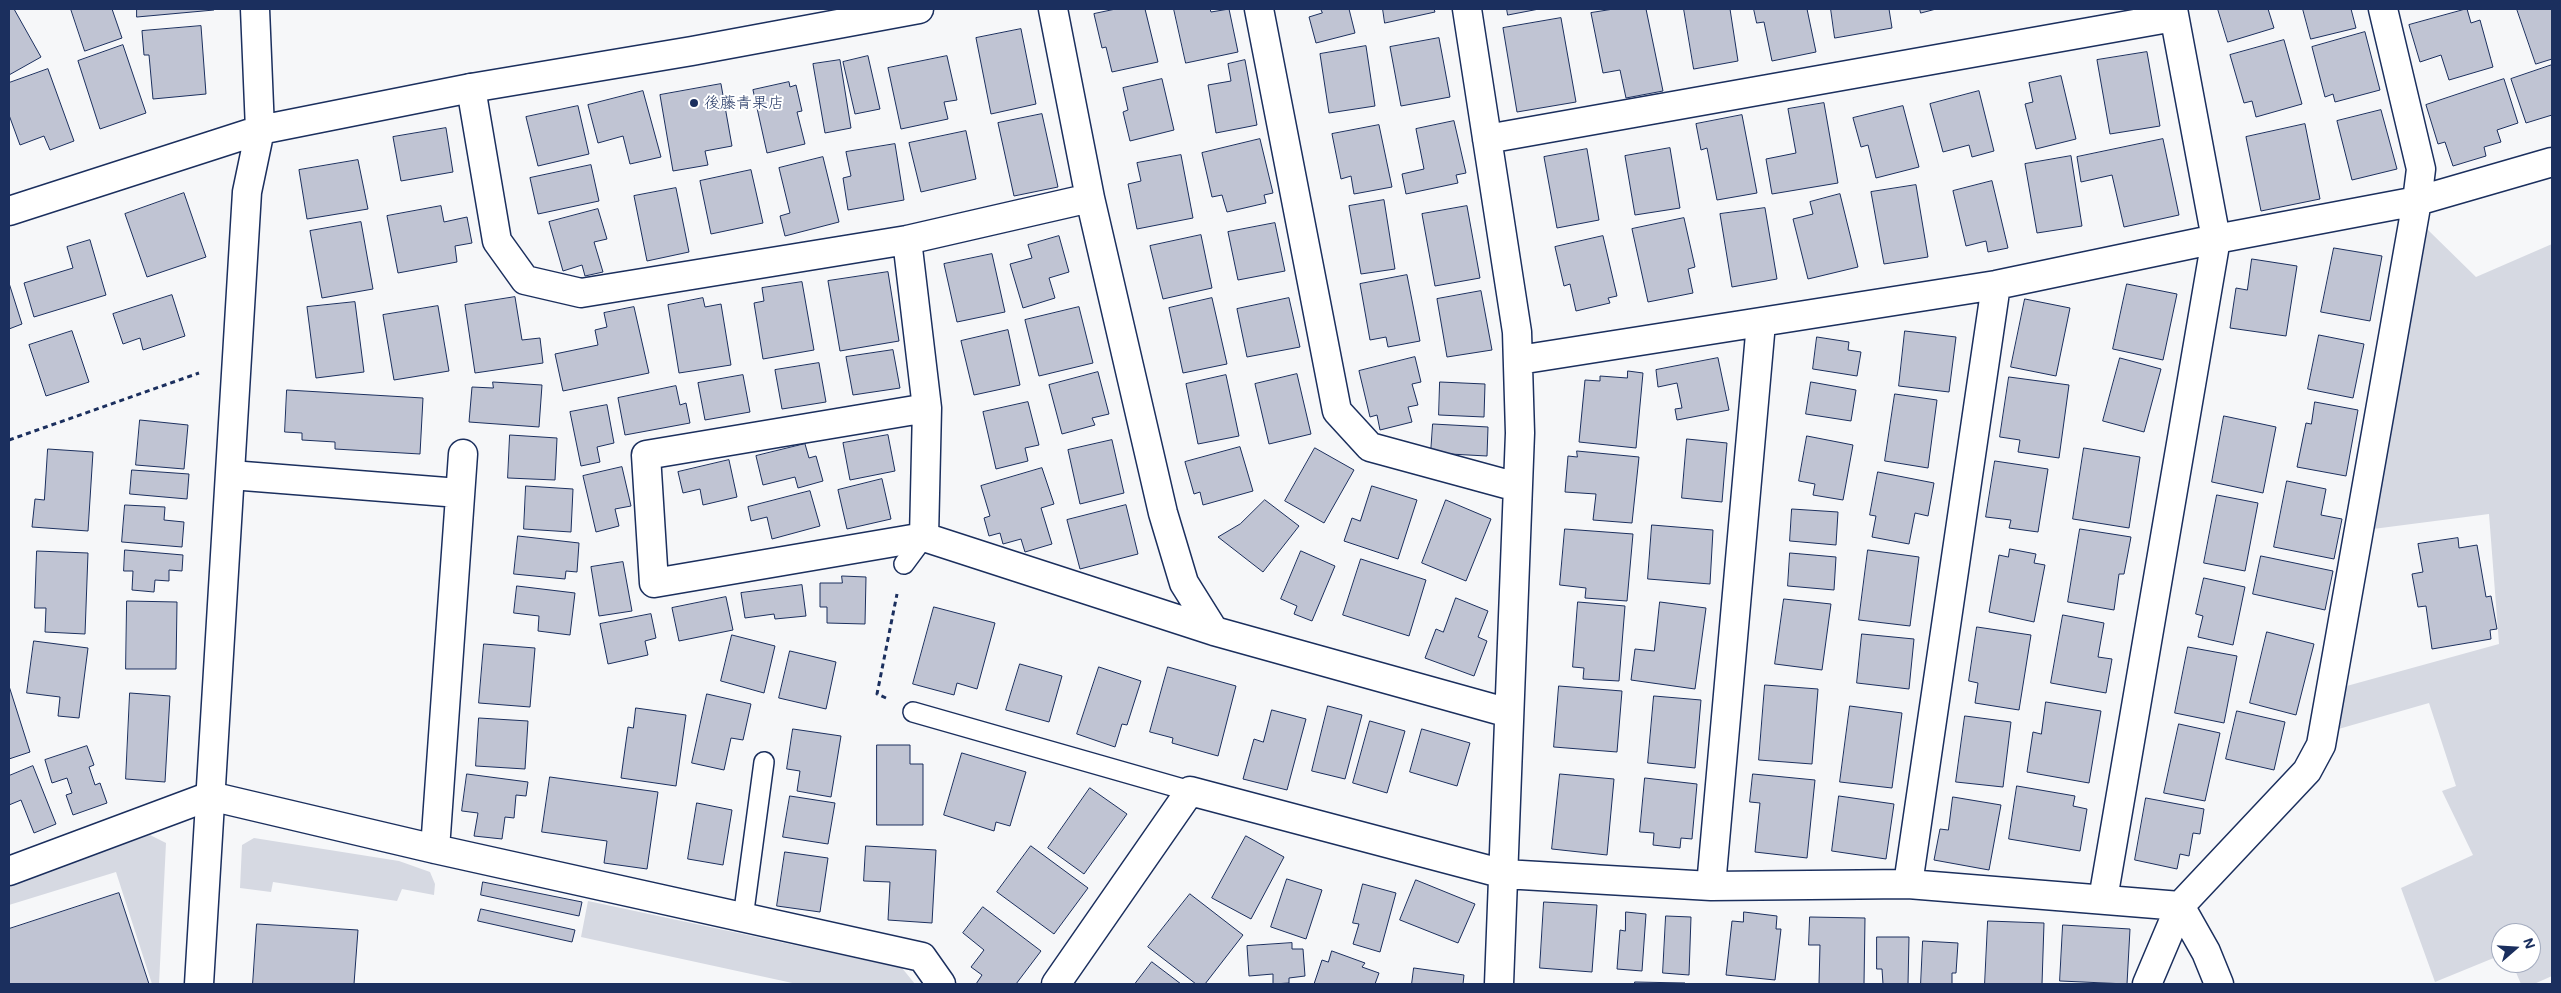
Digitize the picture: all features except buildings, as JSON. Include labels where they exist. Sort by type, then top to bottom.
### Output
[{"type":"street","points":[[199,984],[247,192],[260,130],[255,9]]},
{"type":"street","points":[[9,211],[260,130],[864,14],[919,9]]},
{"type":"street","points":[[1053,9],[1090,198],[1163,513],[1184,583],[1214,631]]},
{"type":"street","points":[[1259,9],[1338,411],[1370,447],[1518,487]]},
{"type":"street","points":[[1467,9],[1517,332],[1519,360],[1518,487],[1499,984]]},
{"type":"street","points":[[2147,984],[2180,906],[2307,771],[2321,745],[2417,201],[2421,169],[2383,9]]},
{"type":"street","points":[[1487,139],[2174,13],[2216,239],[2103,899]]},
{"type":"street","points":[[471,88],[497,241],[525,280],[581,292],[907,240],[1090,198]]},
{"type":"street","points":[[1519,360],[1996,285],[2216,239],[2417,201],[2552,162]]},
{"type":"street","points":[[907,240],[927,408],[924,537]]},
{"type":"street","points":[[1908,884],[1996,285]]},
{"type":"street","points":[[1711,886],[1761,323]]},
{"type":"street","points":[[927,408],[646,455],[654,583],[924,537],[1214,631],[1509,713]]},
{"type":"street","points":[[435,849],[459,493],[464,454]]},
{"type":"street","points":[[231,475],[459,493]]},
{"type":"street","points":[[1056,984],[1190,791],[1504,874],[1711,886],[1908,884],[2180,906]]},
{"type":"street","points":[[9,871],[210,796],[435,849],[922,957],[942,984]]},
{"type":"street","points":[[2180,906],[2206,952],[2219,984]]},
{"type":"lane","points":[[904,564],[924,537]]},
{"type":"lane","points":[[913,712],[1190,791]]},
{"type":"lane","points":[[743,918],[764,762]]},
{"type":"path","points":[[9,440],[236,361]]},
{"type":"path","points":[[904,564],[886,640],[877,694],[913,712]]},
{"type":"shaded area","points":[[2427,229],[2476,277],[2552,244],[2552,976],[2534,984],[2521,984],[2516,973],[2541,973],[2541,923],[2491,923],[2491,959],[2435,982],[2401,888],[2473,855],[2442,791],[2456,786],[2429,703],[2335,730],[2343,687],[2499,644],[2489,514],[2373,529]]},
{"type":"shaded area","points":[[150,835],[166,843],[159,984],[152,984],[116,872],[9,905],[9,885]]},
{"type":"shaded area","points":[[254,838],[399,861],[430,872],[435,884],[434,895],[402,889],[397,901],[273,882],[271,892],[240,888],[242,845]]},
{"type":"shaded area","points":[[588,901],[902,968],[915,984],[797,984],[581,937]]},
{"type":"place","name":"後藤青果店","points":[[694,103]]}]
